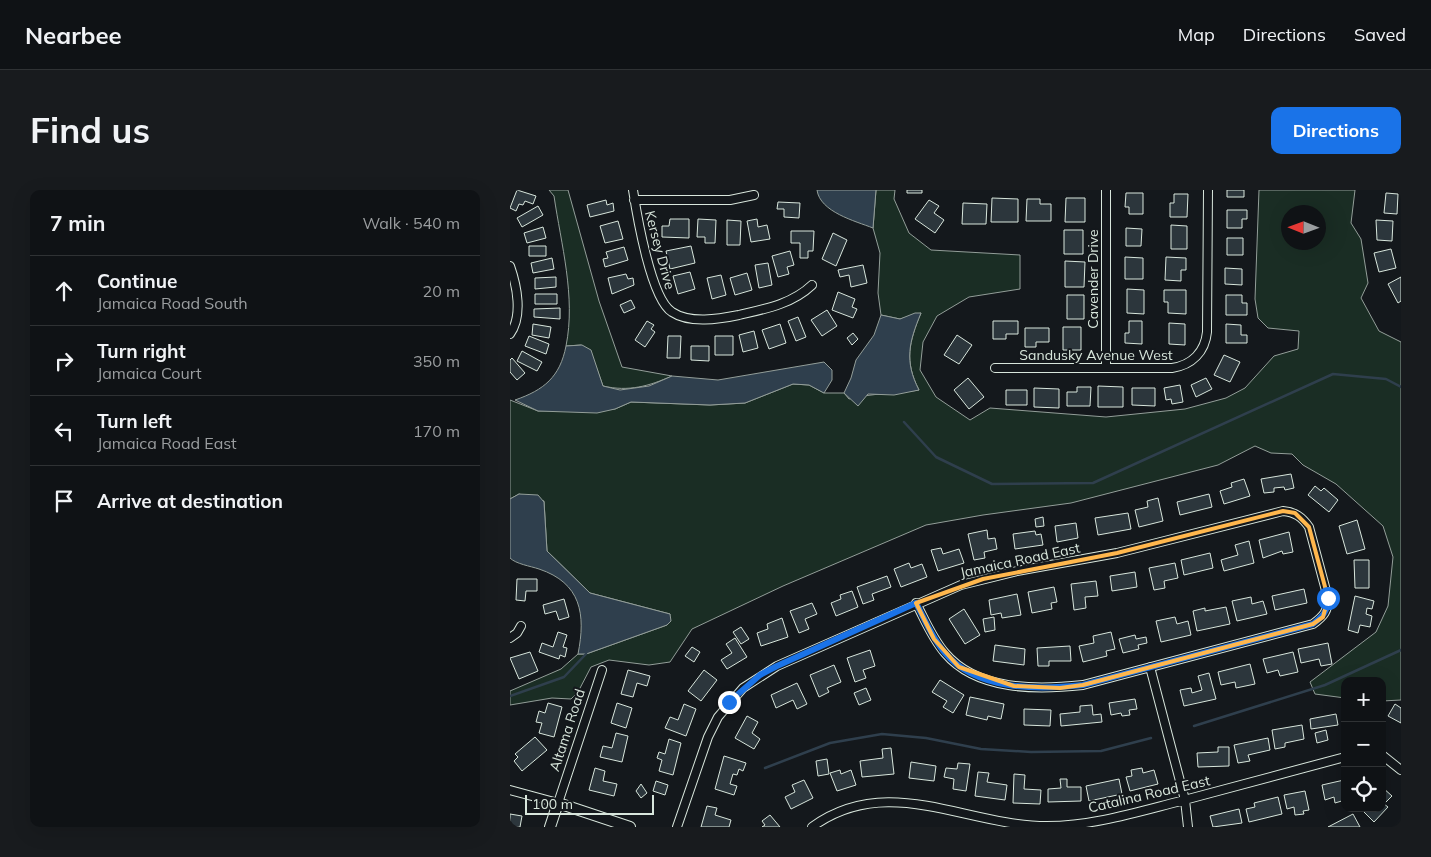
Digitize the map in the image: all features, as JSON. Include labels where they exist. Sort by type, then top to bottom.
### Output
[{"type":"street","name":"Kersey Drive","points":[[633,190],[656,291],[671,312],[690,319],[732,316],[788,302],[801,296],[812,285]]},
{"type":"street","name":"Cavender Drive","points":[[1106,190],[1106,368]]},
{"type":"street","name":"Sandusky Avenue West","points":[[995,368],[1172,368],[1187,364],[1194,358],[1205,342],[1207,332],[1208,190]]},
{"type":"street","points":[[634,200],[730,200],[754,195]]},
{"type":"street","points":[[510,266],[517,302],[515,324],[510,334]]},
{"type":"street","name":"Jamaica Road East","points":[[677,827],[708,737],[718,717],[743,688],[777,666],[916,603],[961,585],[1117,553],[1275,512],[1295,513],[1304,520],[1309,527],[1328,598],[1328,608],[1323,617],[1313,624],[1150,667]]},
{"type":"street","points":[[916,603],[934,639],[946,654],[959,667],[991,681],[1014,686],[1060,688],[1083,685],[1150,667],[1185,800],[1188,827]]},
{"type":"street","points":[[510,638],[517,634],[521,626]]},
{"type":"street","name":"Altama Road","points":[[550,827],[602,670]]},
{"type":"street","name":"Catalina Road East","points":[[812,827],[842,812],[883,802],[921,803],[1002,823],[1049,826],[1106,820],[1341,758]]},
{"type":"street","points":[[1386,758],[1401,770]]},
{"type":"street","points":[[510,790],[558,803],[630,827]]},
{"type":"highlighted area","points":[[1283,511],[1295,513],[1309,527],[1328,598],[1323,617],[1313,624],[1083,685],[1060,688],[1014,686],[959,667],[934,639],[916,603],[983,579],[1117,553]]},
{"type":"green space","points":[[549,190],[568,190],[599,301],[622,367],[672,376],[639,387],[612,388],[603,386],[590,350],[581,345],[566,346],[569,309],[566,271],[554,196]]},
{"type":"green space","points":[[876,190],[895,190],[894,199],[909,233],[931,250],[1020,255],[1020,289],[969,297],[937,316],[923,342],[920,370],[936,397],[970,420],[990,408],[1106,417],[1185,409],[1226,398],[1245,388],[1274,356],[1298,349],[1299,331],[1268,328],[1258,318],[1255,299],[1259,190],[1355,190],[1351,223],[1361,239],[1368,283],[1361,298],[1379,331],[1401,342],[1401,700],[1386,701],[1386,677],[1341,677],[1341,697],[1315,694],[1310,682],[1376,632],[1388,606],[1393,557],[1383,526],[1336,484],[1303,465],[1292,454],[1271,453],[1255,446],[1218,465],[1071,503],[926,525],[783,586],[692,629],[670,662],[649,665],[609,660],[591,667],[578,692],[571,699],[552,698],[510,705],[510,691],[561,669],[578,654],[586,654],[667,625],[670,614],[590,593],[547,551],[544,501],[519,494],[510,499],[510,400],[538,411],[615,409],[631,402],[710,405],[745,403],[793,384],[809,385],[824,393],[844,393],[849,399],[919,390],[911,370],[910,352],[911,342],[921,313],[900,319],[881,315],[878,293],[880,253],[873,228]]},
{"type":"water","points":[[817,190],[876,190],[873,228],[848,219],[831,210],[824,204]]},
{"type":"water","points":[[915,313],[921,313],[911,342],[910,361],[914,380],[919,390],[894,395],[868,394],[858,406],[844,393],[856,360],[874,335],[881,315],[900,319]]},
{"type":"water","points":[[582,345],[591,350],[603,386],[620,390],[649,386],[672,376],[718,380],[824,362],[832,370],[832,380],[824,393],[809,385],[793,384],[745,403],[710,405],[631,402],[615,409],[597,413],[538,411],[515,400],[534,392],[549,381],[560,366],[566,346]]},
{"type":"water","points":[[519,494],[538,495],[544,502],[547,551],[590,593],[670,614],[671,621],[667,625],[586,654],[578,654],[581,626],[580,613],[572,592],[553,575],[510,558],[510,499]]},
{"type":"building","points":[[517,190],[536,196],[533,204],[525,201],[523,205],[519,204],[516,211],[510,208]]},
{"type":"building","points":[[907,190],[922,190],[922,193],[907,193]]},
{"type":"building","points":[[1227,190],[1244,190],[1244,197],[1227,197]]},
{"type":"building","points":[[1126,193],[1143,193],[1143,214],[1129,214],[1129,207],[1125,207]]},
{"type":"building","points":[[1386,193],[1398,194],[1397,214],[1384,213]]},
{"type":"building","points":[[1174,194],[1188,194],[1187,217],[1170,217],[1170,203],[1174,203]]},
{"type":"building","points":[[992,198],[1018,199],[1018,222],[991,222]]},
{"type":"building","points":[[1066,198],[1085,198],[1085,222],[1065,222]]},
{"type":"building","points":[[1027,199],[1040,199],[1040,204],[1051,204],[1051,221],[1026,221]]},
{"type":"building","points":[[606,200],[607,205],[613,203],[614,211],[590,217],[587,205]]},
{"type":"building","points":[[929,200],[939,206],[934,213],[944,220],[935,233],[915,219]]},
{"type":"building","points":[[778,202],[800,203],[799,218],[784,217],[784,209],[777,209]]},
{"type":"building","points":[[963,203],[987,204],[986,224],[962,224]]},
{"type":"building","points":[[538,206],[543,215],[522,227],[517,218]]},
{"type":"building","points":[[1227,210],[1247,210],[1247,219],[1242,219],[1242,228],[1227,228]]},
{"type":"building","points":[[670,219],[689,219],[689,238],[662,237],[662,226],[669,226]]},
{"type":"building","points":[[698,219],[716,220],[715,243],[705,243],[705,237],[697,237]]},
{"type":"building","points":[[757,219],[758,227],[767,225],[770,239],[751,242],[747,221]]},
{"type":"building","points":[[727,220],[741,221],[740,245],[727,245]]},
{"type":"building","points":[[1376,220],[1393,221],[1392,241],[1377,240]]},
{"type":"building","points":[[618,221],[623,239],[605,243],[600,226]]},
{"type":"building","points":[[1171,225],[1187,226],[1187,249],[1171,249]]},
{"type":"building","points":[[543,227],[546,238],[527,243],[524,233]]},
{"type":"building","points":[[1126,228],[1142,229],[1141,246],[1126,246]]},
{"type":"building","points":[[1064,230],[1083,230],[1083,254],[1064,254]]},
{"type":"building","points":[[791,231],[814,231],[813,251],[808,251],[808,258],[800,258],[800,243],[791,243]]},
{"type":"building","points":[[833,233],[847,240],[836,266],[822,259]]},
{"type":"building","points":[[1227,238],[1243,238],[1243,255],[1227,255]]},
{"type":"building","points":[[529,246],[546,246],[546,256],[529,256]]},
{"type":"building","points":[[691,246],[695,263],[670,269],[666,251]]},
{"type":"building","points":[[624,247],[628,260],[605,267],[603,259],[608,258],[606,252]]},
{"type":"building","points":[[1391,249],[1396,268],[1379,272],[1374,253]]},
{"type":"building","points":[[790,251],[794,265],[787,267],[789,274],[778,277],[772,256]]},
{"type":"building","points":[[1125,257],[1143,258],[1143,279],[1125,279]]},
{"type":"building","points":[[1166,257],[1186,258],[1186,270],[1181,270],[1181,281],[1165,280]]},
{"type":"building","points":[[552,258],[554,269],[533,273],[531,263]]},
{"type":"building","points":[[1065,261],[1085,262],[1084,287],[1065,287]]},
{"type":"building","points":[[768,263],[772,285],[759,288],[755,265]]},
{"type":"building","points":[[863,265],[867,283],[851,287],[849,275],[840,277],[838,270]]},
{"type":"building","points":[[1225,268],[1242,269],[1242,285],[1225,284]]},
{"type":"building","points":[[690,272],[695,289],[678,294],[673,276]]},
{"type":"building","points":[[747,273],[752,290],[735,295],[730,278]]},
{"type":"building","points":[[626,274],[628,279],[633,278],[634,285],[612,294],[608,278]]},
{"type":"building","points":[[721,275],[726,295],[712,299],[707,278]]},
{"type":"building","points":[[556,277],[556,287],[535,289],[535,278]]},
{"type":"building","points":[[1401,277],[1401,301],[1398,303],[1388,284]]},
{"type":"building","points":[[1127,289],[1144,290],[1144,314],[1127,313]]},
{"type":"building","points":[[1164,290],[1186,290],[1186,314],[1168,313],[1168,302],[1164,302]]},
{"type":"building","points":[[838,292],[855,299],[852,307],[857,309],[853,318],[832,310]]},
{"type":"building","points":[[535,294],[557,294],[557,304],[535,304]]},
{"type":"building","points":[[1067,295],[1084,295],[1084,319],[1067,319]]},
{"type":"building","points":[[1226,295],[1242,295],[1242,303],[1247,303],[1247,315],[1226,315]]},
{"type":"building","points":[[631,300],[635,308],[624,313],[620,305]]},
{"type":"building","points":[[560,308],[560,319],[534,317],[534,309]]},
{"type":"building","points":[[827,310],[837,326],[822,336],[811,320]]},
{"type":"building","points":[[798,317],[806,337],[796,341],[788,321]]},
{"type":"building","points":[[647,321],[654,325],[651,329],[655,332],[645,347],[635,340]]},
{"type":"building","points":[[993,321],[1018,321],[1018,334],[1006,334],[1006,339],[993,339]]},
{"type":"building","points":[[1129,321],[1142,321],[1142,344],[1125,343],[1125,333],[1129,333]]},
{"type":"building","points":[[1169,323],[1185,324],[1185,345],[1169,344]]},
{"type":"building","points":[[533,324],[551,327],[549,338],[532,335]]},
{"type":"building","points":[[780,324],[786,343],[769,349],[762,330]]},
{"type":"building","points":[[1226,324],[1241,325],[1241,335],[1247,335],[1247,343],[1226,343]]},
{"type":"building","points":[[1063,327],[1081,327],[1081,350],[1063,350]]},
{"type":"building","points":[[1025,328],[1049,328],[1049,342],[1036,342],[1036,347],[1025,347]]},
{"type":"building","points":[[754,331],[758,348],[743,352],[739,335]]},
{"type":"building","points":[[853,333],[858,339],[852,345],[847,338]]},
{"type":"building","points":[[957,335],[972,345],[959,364],[944,355]]},
{"type":"building","points":[[529,336],[549,344],[546,354],[525,346]]},
{"type":"building","points":[[668,336],[681,336],[680,358],[667,358]]},
{"type":"building","points":[[715,336],[733,336],[733,355],[715,355]]},
{"type":"building","points":[[691,346],[709,346],[709,361],[691,360]]},
{"type":"building","points":[[522,351],[542,362],[537,371],[517,361]]},
{"type":"building","points":[[1224,355],[1240,362],[1230,382],[1214,375]]},
{"type":"building","points":[[512,358],[525,373],[517,380],[510,372],[510,360]]},
{"type":"building","points":[[968,378],[984,397],[969,409],[954,390]]},
{"type":"building","points":[[1206,378],[1212,389],[1196,397],[1191,385]]},
{"type":"building","points":[[1180,385],[1183,402],[1172,404],[1171,399],[1166,400],[1164,388]]},
{"type":"building","points":[[1098,386],[1123,387],[1123,407],[1098,407]]},
{"type":"building","points":[[1077,387],[1091,387],[1090,406],[1067,406],[1067,392],[1077,392]]},
{"type":"building","points":[[1034,388],[1059,389],[1059,408],[1034,407]]},
{"type":"building","points":[[1132,388],[1155,388],[1155,406],[1132,405]]},
{"type":"building","points":[[1006,390],[1027,390],[1027,405],[1006,405]]},
{"type":"building","points":[[1291,474],[1294,488],[1285,490],[1284,487],[1274,488],[1274,492],[1264,493],[1261,479]]},
{"type":"building","points":[[1244,479],[1250,496],[1224,504],[1220,491],[1232,487],[1231,483]]},
{"type":"building","points":[[1315,486],[1321,491],[1324,488],[1338,500],[1329,512],[1308,495]]},
{"type":"building","points":[[1209,494],[1212,507],[1180,515],[1177,502]]},
{"type":"building","points":[[1158,498],[1163,521],[1139,527],[1135,510],[1148,507],[1147,501]]},
{"type":"building","points":[[1128,513],[1131,529],[1098,535],[1095,518]]},
{"type":"building","points":[[1043,517],[1044,526],[1036,527],[1035,519]]},
{"type":"building","points":[[1357,520],[1365,549],[1347,554],[1339,526]]},
{"type":"building","points":[[1076,523],[1078,538],[1057,542],[1055,526]]},
{"type":"building","points":[[987,530],[988,539],[995,538],[997,549],[984,552],[985,558],[974,560],[968,534]]},
{"type":"building","points":[[1035,531],[1036,535],[1041,534],[1043,545],[1015,549],[1013,534]]},
{"type":"building","points":[[1289,532],[1293,552],[1283,554],[1282,551],[1263,558],[1259,540]]},
{"type":"building","points":[[1249,541],[1254,563],[1224,571],[1221,560],[1238,555],[1235,545]]},
{"type":"building","points":[[941,548],[943,554],[959,549],[964,563],[938,571],[931,550]]},
{"type":"building","points":[[1210,553],[1213,568],[1184,575],[1181,560]]},
{"type":"building","points":[[1354,560],[1369,560],[1369,588],[1355,588]]},
{"type":"building","points":[[909,563],[911,568],[922,564],[927,577],[901,587],[894,569]]},
{"type":"building","points":[[1175,563],[1178,578],[1164,581],[1165,588],[1154,590],[1149,568]]},
{"type":"building","points":[[1135,572],[1137,587],[1112,591],[1110,576]]},
{"type":"building","points":[[887,576],[891,587],[872,594],[874,600],[863,604],[857,587]]},
{"type":"building","points":[[517,579],[537,579],[537,591],[526,591],[525,601],[516,600]]},
{"type":"building","points":[[1096,581],[1098,596],[1085,597],[1086,608],[1074,610],[1071,584]]},
{"type":"building","points":[[1054,587],[1057,602],[1051,603],[1052,609],[1032,613],[1028,592]]},
{"type":"building","points":[[1304,589],[1307,603],[1275,610],[1272,596]]},
{"type":"building","points":[[852,591],[858,607],[836,616],[831,603],[841,599],[840,595]]},
{"type":"building","points":[[1017,594],[1021,615],[1002,618],[1001,613],[991,615],[989,600]]},
{"type":"building","points":[[1355,596],[1374,601],[1372,609],[1367,608],[1366,614],[1372,616],[1370,627],[1360,625],[1358,633],[1348,630]]},
{"type":"building","points":[[1251,597],[1252,604],[1263,601],[1267,614],[1237,621],[1232,601]]},
{"type":"building","points":[[564,599],[569,617],[559,620],[556,611],[545,614],[543,605]]},
{"type":"building","points":[[812,603],[817,614],[805,619],[809,629],[799,633],[790,611]]},
{"type":"building","points":[[1226,607],[1230,624],[1197,631],[1193,611],[1205,608],[1205,611]]},
{"type":"building","points":[[964,609],[980,635],[965,644],[949,619]]},
{"type":"building","points":[[994,617],[995,630],[985,632],[983,619]]},
{"type":"building","points":[[1175,617],[1177,624],[1188,621],[1191,635],[1161,642],[1156,621]]},
{"type":"building","points":[[782,618],[788,637],[761,646],[757,633],[768,629],[767,624]]},
{"type":"building","points":[[741,627],[749,639],[741,644],[733,632]]},
{"type":"building","points":[[558,632],[567,635],[563,647],[567,648],[565,657],[560,655],[559,659],[539,652],[542,643],[553,647]]},
{"type":"building","points":[[1111,632],[1115,649],[1106,651],[1107,656],[1083,662],[1079,646],[1094,643],[1093,636]]},
{"type":"building","points":[[1135,635],[1136,639],[1146,637],[1147,643],[1138,645],[1139,649],[1123,653],[1119,639]]},
{"type":"building","points":[[735,638],[747,657],[727,669],[721,660],[732,653],[726,644]]},
{"type":"building","points":[[1328,643],[1332,664],[1321,666],[1319,659],[1301,663],[1298,649]]},
{"type":"building","points":[[995,645],[1025,649],[1024,665],[993,661]]},
{"type":"building","points":[[1070,646],[1071,661],[1049,661],[1049,666],[1038,666],[1037,648]]},
{"type":"building","points":[[692,647],[700,652],[694,662],[685,656]]},
{"type":"building","points":[[870,650],[875,666],[863,670],[866,678],[855,682],[847,658]]},
{"type":"building","points":[[530,652],[538,671],[519,679],[510,658]]},
{"type":"building","points":[[1293,652],[1298,672],[1280,676],[1278,670],[1267,673],[1263,659]]},
{"type":"building","points":[[1250,664],[1255,684],[1236,688],[1235,682],[1221,685],[1218,672]]},
{"type":"building","points":[[834,665],[841,682],[827,688],[829,692],[819,697],[810,675]]},
{"type":"building","points":[[628,670],[650,676],[647,686],[637,683],[633,697],[621,694]]},
{"type":"building","points":[[704,670],[717,680],[701,701],[688,691]]},
{"type":"building","points":[[1209,673],[1216,699],[1184,706],[1180,690],[1191,688],[1192,693],[1202,690],[1198,676]]},
{"type":"building","points":[[940,680],[964,695],[953,713],[943,707],[947,701],[932,692]]},
{"type":"building","points":[[797,683],[807,704],[797,709],[793,700],[776,708],[771,695]]},
{"type":"building","points":[[866,688],[871,700],[859,705],[854,693]]},
{"type":"building","points":[[970,697],[1004,704],[1001,719],[988,716],[987,720],[966,715]]},
{"type":"building","points":[[1135,699],[1137,709],[1129,710],[1130,715],[1122,716],[1121,713],[1111,715],[1109,703]]},
{"type":"building","points":[[548,703],[562,707],[554,737],[539,733],[542,723],[536,722],[539,711],[545,713]]},
{"type":"building","points":[[617,703],[632,708],[626,728],[611,723]]},
{"type":"building","points":[[684,704],[696,709],[686,736],[665,728],[670,717],[678,720]]},
{"type":"building","points":[[1395,704],[1401,708],[1401,723],[1388,716]]},
{"type":"building","points":[[1092,705],[1093,715],[1101,714],[1102,722],[1061,726],[1060,714],[1080,712],[1080,706]]},
{"type":"building","points":[[1024,709],[1051,710],[1050,726],[1024,725]]},
{"type":"building","points":[[1336,714],[1338,725],[1311,729],[1310,719]]},
{"type":"building","points":[[747,716],[758,722],[752,733],[760,739],[754,749],[735,738]]},
{"type":"building","points":[[1302,725],[1304,739],[1285,743],[1285,747],[1275,749],[1272,730]]},
{"type":"building","points":[[1326,730],[1328,740],[1317,743],[1315,733]]},
{"type":"building","points":[[616,733],[628,736],[622,762],[600,757],[603,746],[612,748]]},
{"type":"building","points":[[535,737],[547,750],[522,771],[514,761],[518,757],[515,754]]},
{"type":"building","points":[[1268,738],[1270,750],[1248,755],[1250,761],[1238,763],[1234,745]]},
{"type":"building","points":[[669,739],[681,743],[673,775],[659,771],[662,760],[657,758],[659,752],[665,754]]},
{"type":"building","points":[[1218,747],[1229,747],[1229,766],[1198,767],[1197,753],[1218,752]]},
{"type":"building","points":[[891,748],[894,774],[862,777],[860,761],[883,758],[882,749]]},
{"type":"building","points":[[724,756],[746,763],[743,771],[739,769],[737,775],[733,774],[730,784],[737,786],[734,795],[715,789]]},
{"type":"building","points":[[827,759],[829,774],[818,776],[816,761]]},
{"type":"building","points":[[911,762],[936,766],[934,781],[909,778]]},
{"type":"building","points":[[958,763],[970,764],[966,791],[953,789],[954,779],[944,777],[946,768],[957,769]]},
{"type":"building","points":[[595,768],[605,771],[603,781],[617,784],[614,796],[589,790]]},
{"type":"building","points":[[1142,768],[1143,773],[1154,770],[1158,784],[1130,791],[1126,777],[1132,776],[1131,770]]},
{"type":"building","points":[[840,770],[841,774],[851,770],[856,785],[837,791],[830,773]]},
{"type":"building","points":[[978,772],[989,773],[987,782],[1007,785],[1005,800],[975,796]]},
{"type":"building","points":[[1014,774],[1025,775],[1024,789],[1041,790],[1040,804],[1013,803]]},
{"type":"building","points":[[1060,779],[1067,779],[1067,787],[1081,787],[1081,801],[1048,802],[1048,789],[1061,788]]},
{"type":"building","points":[[1119,779],[1122,794],[1089,801],[1086,786]]},
{"type":"building","points":[[804,780],[813,798],[791,809],[785,797],[795,792],[792,785]]},
{"type":"building","points":[[656,781],[668,785],[665,795],[653,791]]},
{"type":"building","points":[[1341,781],[1341,801],[1335,803],[1334,797],[1325,800],[1322,785]]},
{"type":"building","points":[[641,784],[647,793],[641,798],[636,791]]},
{"type":"building","points":[[1305,791],[1309,810],[1303,811],[1304,814],[1295,815],[1294,807],[1287,809],[1284,795]]},
{"type":"building","points":[[1386,791],[1392,796],[1386,802]]},
{"type":"building","points":[[1278,797],[1282,814],[1249,822],[1246,809],[1255,807],[1254,803]]},
{"type":"building","points":[[707,806],[717,808],[715,815],[731,820],[729,827],[701,827]]},
{"type":"building","points":[[1239,809],[1242,823],[1213,827],[1210,816]]},
{"type":"building","points":[[1364,812],[1383,812],[1374,822]]},
{"type":"building","points":[[510,814],[522,816],[520,827],[510,827]]},
{"type":"building","points":[[1353,814],[1360,827],[1328,827]]},
{"type":"building","points":[[770,815],[780,827],[762,827],[765,825],[762,821]]},
{"type":"waterway","points":[[904,422],[936,457],[992,484],[1093,483],[1333,374],[1386,379],[1401,387]]},
{"type":"waterway","points":[[1194,726],[1325,685],[1401,650]]},
{"type":"waterway","points":[[510,696],[564,677],[586,654]]},
{"type":"waterway","points":[[765,768],[830,743],[882,734],[926,738],[981,749],[1031,752],[1101,751],[1151,738]]},
{"type":"route","points":[[729,702],[760,675],[777,666],[916,603],[934,639],[959,667],[991,681],[1014,686],[1060,688],[1083,685],[1313,624],[1323,617],[1328,608],[1328,598]]}]
